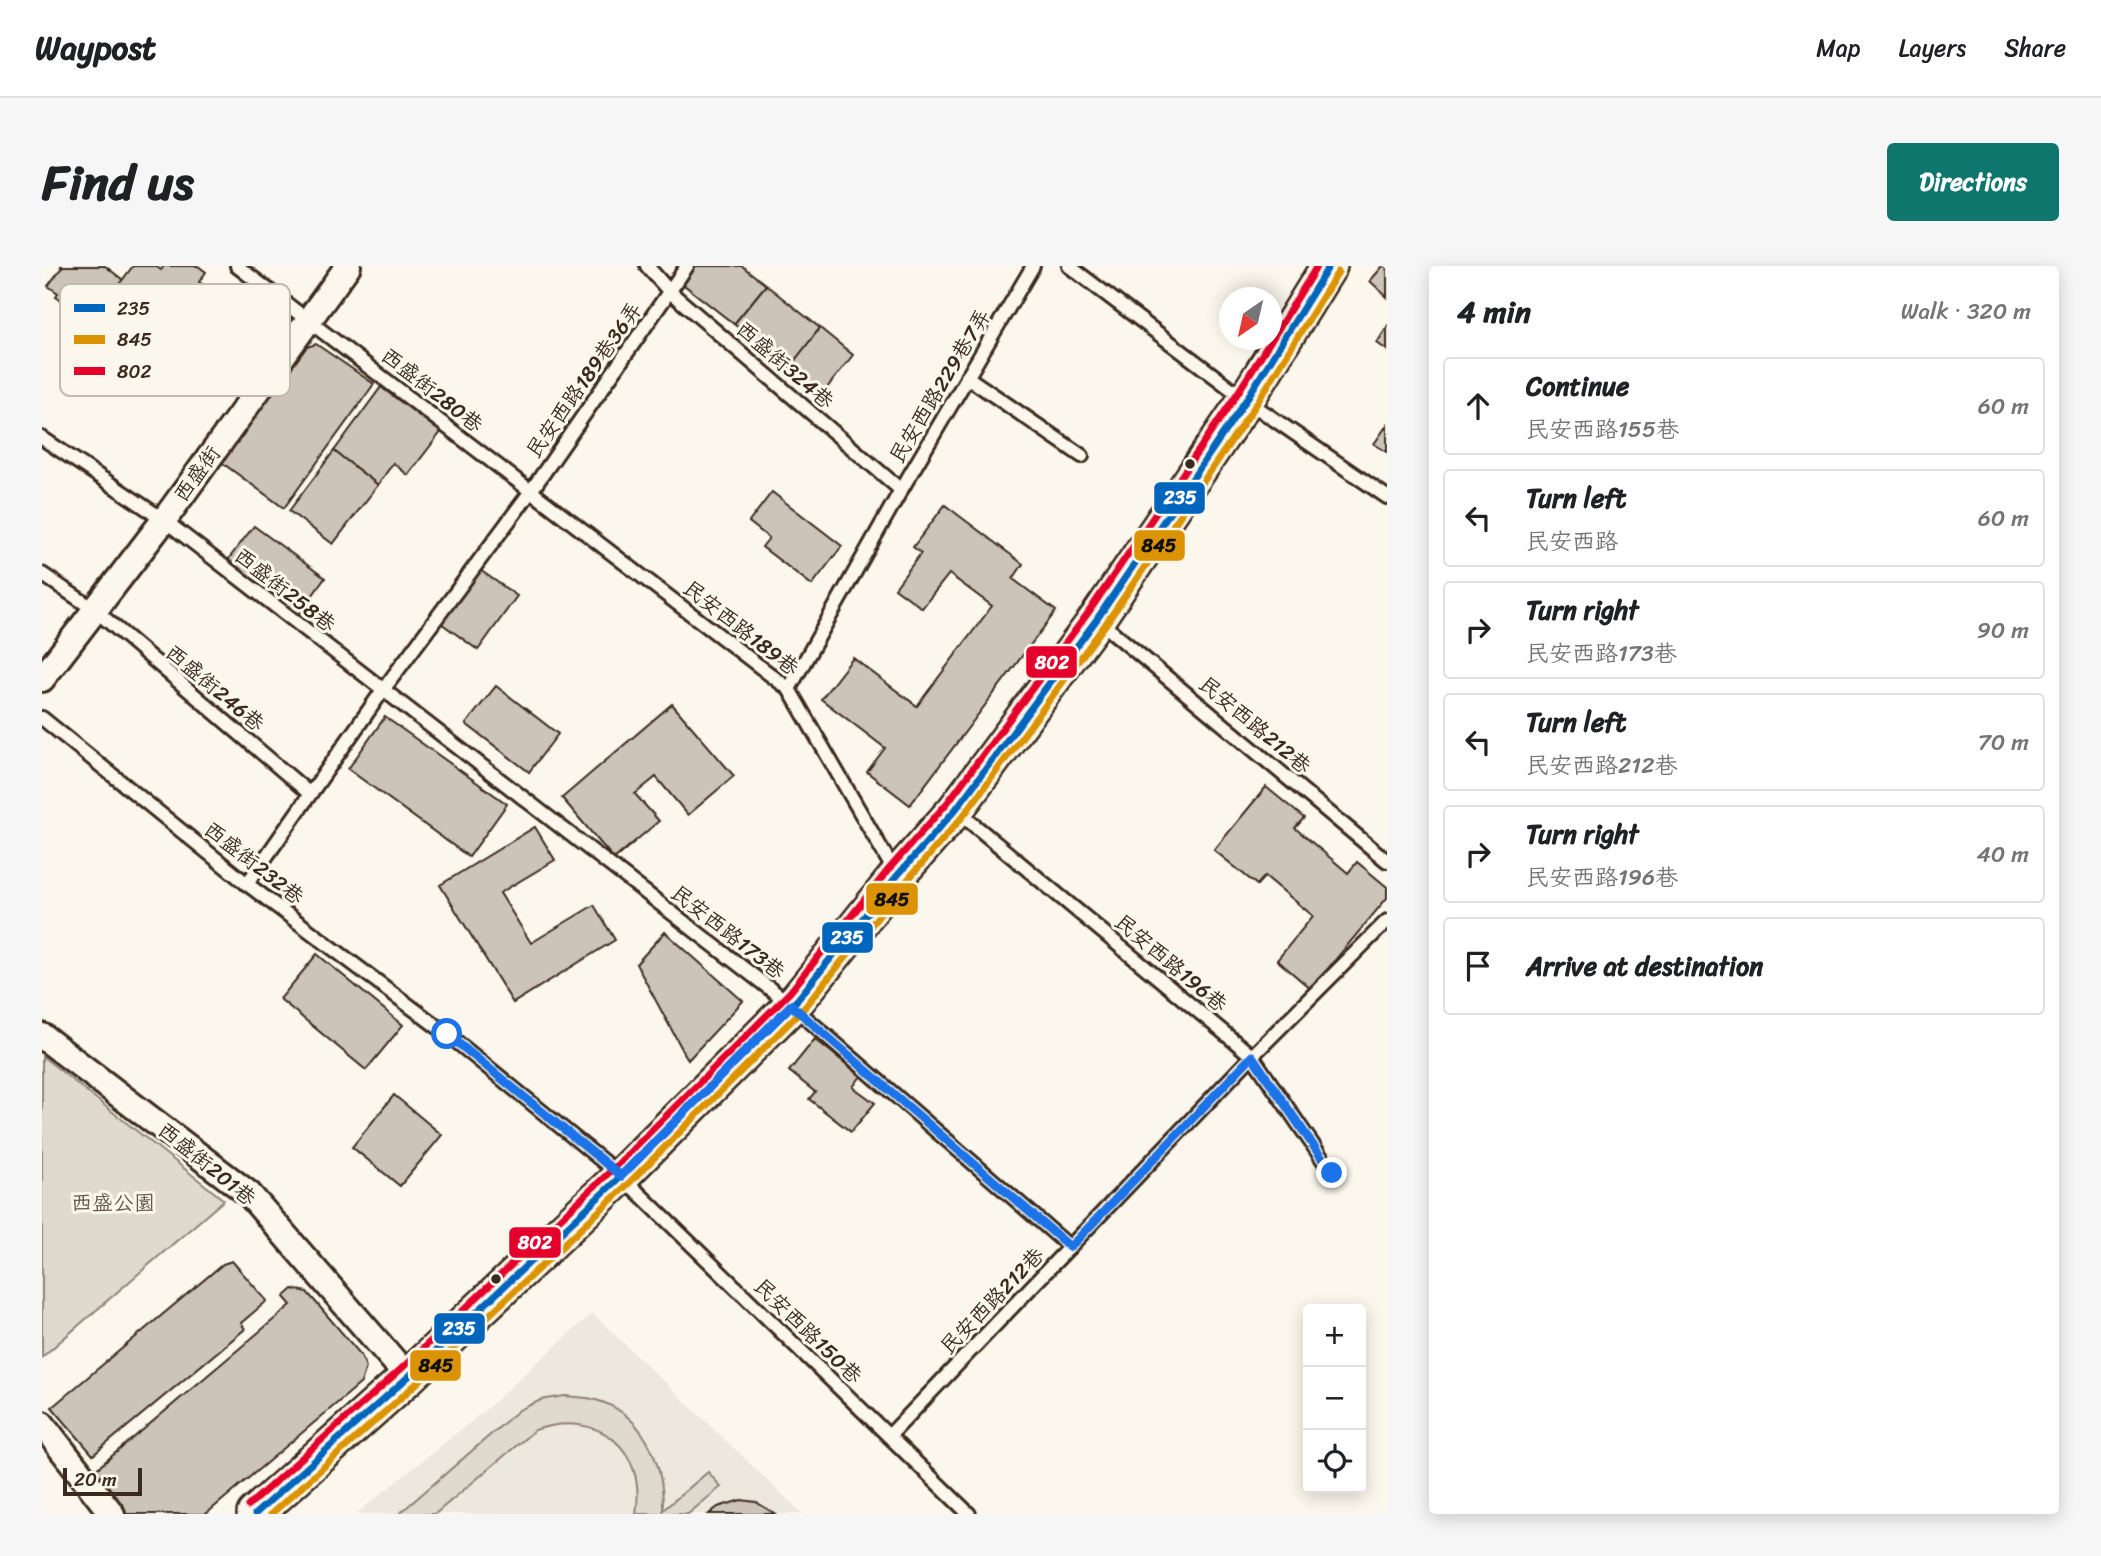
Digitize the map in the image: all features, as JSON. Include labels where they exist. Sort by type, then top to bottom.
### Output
[{"type":"street","name":"西盛街","points":[[290,346],[348,266]]},
{"type":"street","points":[[255,1514],[408,1377],[621,1176],[791,1005],[956,809],[1097,619],[1246,400],[1329,266]]},
{"type":"street","name":"西盛街","points":[[42,679],[164,520],[254,396]]},
{"type":"street","name":"西盛街201巷","points":[[42,1036],[249,1194],[408,1377]]},
{"type":"street","points":[[42,1424],[112,1514]]},
{"type":"lane","name":"西盛街280巷","points":[[237,266],[261,284]]},
{"type":"lane","name":"西盛街324巷","points":[[647,266],[669,291],[901,490]]},
{"type":"lane","name":"民安西路189巷36弄","points":[[247,884],[383,690],[531,491],[687,266]]},
{"type":"lane","name":"民安西路229巷7弄","points":[[789,689],[901,490],[1033,266]]},
{"type":"lane","points":[[1069,266],[1246,400],[1387,496]]},
{"type":"lane","name":"西盛街280巷","points":[[290,306],[531,491]]},
{"type":"lane","points":[[967,377],[1082,456]]},
{"type":"lane","name":"西盛街258巷","points":[[42,438],[164,520],[383,690]]},
{"type":"lane","name":"民安西路189巷","points":[[531,491],[789,689],[897,876]]},
{"type":"lane","name":"西盛街246巷","points":[[42,574],[95,610],[310,794]]},
{"type":"lane","name":"民安西路212巷","points":[[1097,619],[1387,861]]},
{"type":"lane","name":"民安西路173巷","points":[[383,690],[791,1005],[1070,1247]]},
{"type":"lane","name":"西盛街232巷","points":[[42,718],[247,884],[447,1034],[621,1176]]},
{"type":"lane","name":"民安西路196巷","points":[[956,809],[1252,1056],[1332,1173]]},
{"type":"lane","name":"民安西路212巷","points":[[889,1436],[1252,1056],[1387,921]]},
{"type":"lane","name":"民安西路150巷","points":[[621,1176],[969,1514]]},
{"type":"shaded area","points":[[592,1313],[803,1514],[356,1514],[483,1412]]},
{"type":"green space","name":"西盛公園","points":[[42,1056],[224,1200],[42,1357]]},
{"type":"green space","points":[[564,1396],[592,1399],[610,1405],[637,1427],[647,1441],[660,1474],[663,1510],[708,1472],[721,1487],[688,1514],[636,1514],[634,1470],[613,1439],[598,1430],[579,1425],[558,1425],[535,1430],[435,1514],[399,1514],[519,1410],[541,1400]]},
{"type":"building","points":[[60,266],[105,266],[123,280],[120,284],[60,284],[60,299],[56,296],[58,293],[48,286],[62,267]]},
{"type":"building","points":[[133,266],[155,266],[161,270],[164,266],[198,266],[206,272],[199,282],[202,284],[119,284]]},
{"type":"building","points":[[691,266],[742,266],[766,285],[734,324],[679,281]]},
{"type":"building","points":[[1383,266],[1387,266],[1387,297],[1370,281]]},
{"type":"building","points":[[766,285],[820,328],[789,368],[734,324]]},
{"type":"building","points":[[1387,327],[1387,350],[1377,343]]},
{"type":"building","points":[[820,328],[853,355],[822,394],[789,368]]},
{"type":"building","points":[[316,344],[374,384],[284,508],[221,462],[269,396],[290,396],[290,367],[304,348]]},
{"type":"building","points":[[381,387],[441,432],[408,475],[393,463],[378,485],[334,451]]},
{"type":"building","points":[[1387,425],[1387,452],[1374,444]]},
{"type":"building","points":[[334,451],[378,485],[333,544],[289,511]]},
{"type":"building","points":[[772,492],[842,546],[812,585],[762,547],[769,538],[749,522]]},
{"type":"building","points":[[945,505],[1023,564],[1013,579],[1056,611],[910,805],[867,772],[885,748],[821,699],[853,658],[917,706],[992,606],[949,574],[922,608],[895,588],[921,553],[913,547]]},
{"type":"building","points":[[254,526],[325,578],[299,614],[227,561]]},
{"type":"building","points":[[480,570],[517,596],[478,650],[441,623]]},
{"type":"building","points":[[496,686],[558,734],[529,772],[466,724]]},
{"type":"building","points":[[672,704],[734,776],[688,815],[656,777],[635,794],[659,821],[614,859],[562,798]]},
{"type":"building","points":[[385,717],[507,804],[469,857],[348,769]]},
{"type":"building","points":[[1266,787],[1304,818],[1295,828],[1348,873],[1357,862],[1387,887],[1387,898],[1311,989],[1277,960],[1313,916],[1265,876],[1257,885],[1214,850]]},
{"type":"building","points":[[535,827],[555,860],[500,893],[531,943],[594,905],[615,940],[513,1003],[440,885]]},
{"type":"building","points":[[665,932],[743,1001],[688,1060],[636,964]]},
{"type":"building","points":[[317,954],[403,1025],[366,1070],[280,999]]},
{"type":"building","points":[[815,1039],[861,1076],[853,1087],[875,1103],[851,1132],[809,1099],[815,1092],[789,1071]]},
{"type":"building","points":[[394,1095],[442,1135],[400,1186],[352,1147]]},
{"type":"building","points":[[232,1261],[267,1301],[241,1323],[245,1329],[93,1455],[52,1407],[223,1264]]},
{"type":"building","points":[[293,1289],[307,1292],[361,1355],[366,1367],[361,1383],[206,1514],[126,1514],[93,1472],[291,1305],[284,1297]]},
{"type":"building","points":[[741,1500],[756,1502],[775,1514],[709,1514],[718,1507]]},
{"type":"transit line","name":"802","points":[[1282,323],[1317,266]]},
{"type":"transit line","name":"235","points":[[255,1514],[408,1377],[621,1176],[798,999],[897,876],[956,809],[1097,619],[1246,400],[1329,266]]},
{"type":"transit line","name":"845","points":[[271,1514],[415,1385],[628,1184],[806,1006],[905,883],[964,815],[1105,625],[1255,406],[1338,272]]},
{"type":"transit line","name":"802","points":[[248,1506],[401,1369],[614,1168],[790,992],[889,869],[948,802],[1088,613],[1265,350]]},
{"type":"route","points":[[447,1034],[621,1176],[791,1005],[1070,1247],[1252,1056],[1332,1173]]}]
